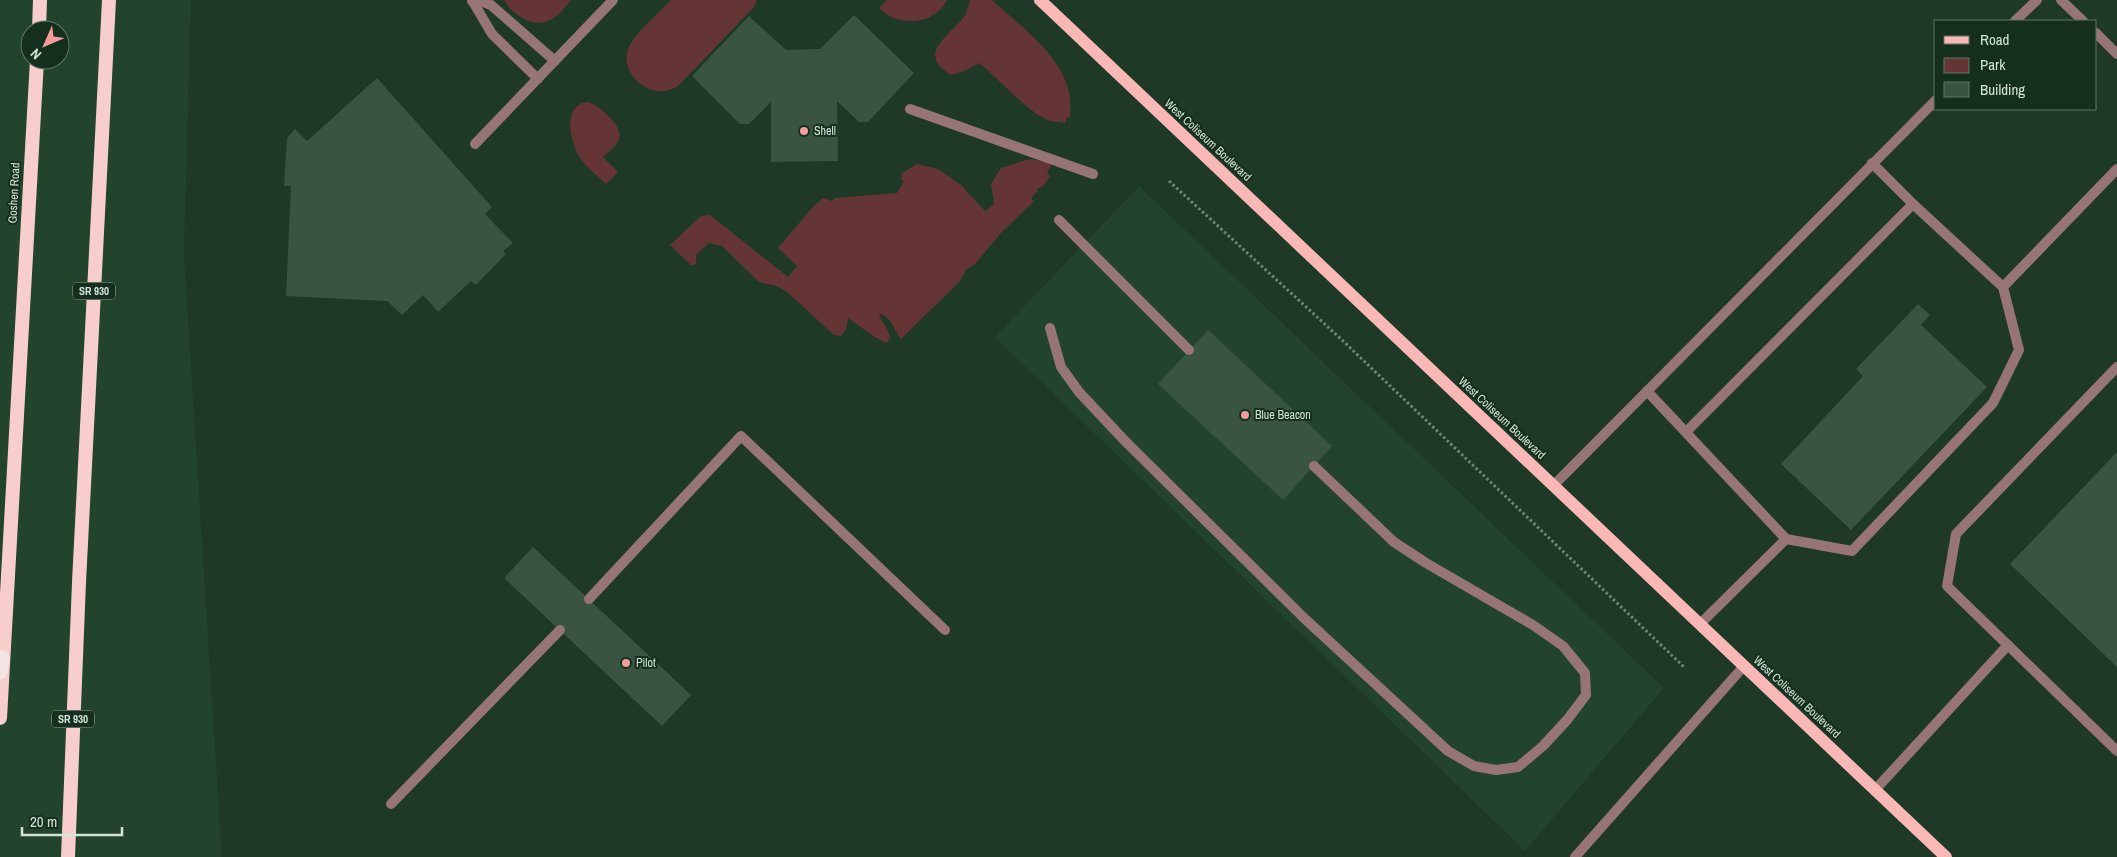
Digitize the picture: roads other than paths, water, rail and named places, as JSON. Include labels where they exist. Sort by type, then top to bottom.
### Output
[{"type":"highway","points":[[39,20],[40,0]]},
{"type":"highway","name":"SR 930","points":[[68,857],[78,582],[110,0]]},
{"type":"highway","name":"Goshen Road","points":[[0,718],[1,665],[36,70]]},
{"type":"main road","name":"West Coliseum Boulevard","points":[[1040,0],[1946,857]]},
{"type":"lane","points":[[472,0],[491,5],[555,61]]},
{"type":"lane","points":[[472,0],[492,34],[538,79]]},
{"type":"lane","points":[[475,144],[613,0]]},
{"type":"lane","points":[[2016,20],[2037,0]]},
{"type":"lane","points":[[2061,0],[2082,20]]},
{"type":"lane","points":[[2097,34],[2117,54]]},
{"type":"lane","points":[[1554,486],[1872,162],[1934,102]]},
{"type":"lane","points":[[910,109],[1093,174]]},
{"type":"lane","points":[[1647,390],[1786,539],[1852,551],[1994,403],[2019,350],[2003,287],[1913,204],[1872,162]]},
{"type":"lane","points":[[2003,287],[2117,170]]},
{"type":"lane","points":[[1687,431],[1913,204]]},
{"type":"lane","points":[[1059,220],[1189,350]]},
{"type":"lane","points":[[1050,328],[1061,367],[1079,392],[1125,441],[1304,618],[1448,751],[1474,766],[1496,770],[1518,767],[1568,720],[1586,696],[1585,673],[1563,646],[1533,625],[1426,563],[1394,542],[1314,466]]},
{"type":"lane","points":[[2117,367],[1956,534],[1947,586],[2117,752]]},
{"type":"lane","points":[[589,599],[740,436],[945,630]]},
{"type":"lane","points":[[1700,624],[1786,539]]},
{"type":"lane","points":[[391,804],[560,630]]},
{"type":"lane","points":[[1875,790],[2008,645]]},
{"type":"lane","points":[[1575,857],[1744,666]]},
{"type":"place","name":"Shell","points":[[804,131]]},
{"type":"place","name":"Blue Beacon","points":[[1245,415]]},
{"type":"place","name":"Pilot","points":[[626,663]]}]
